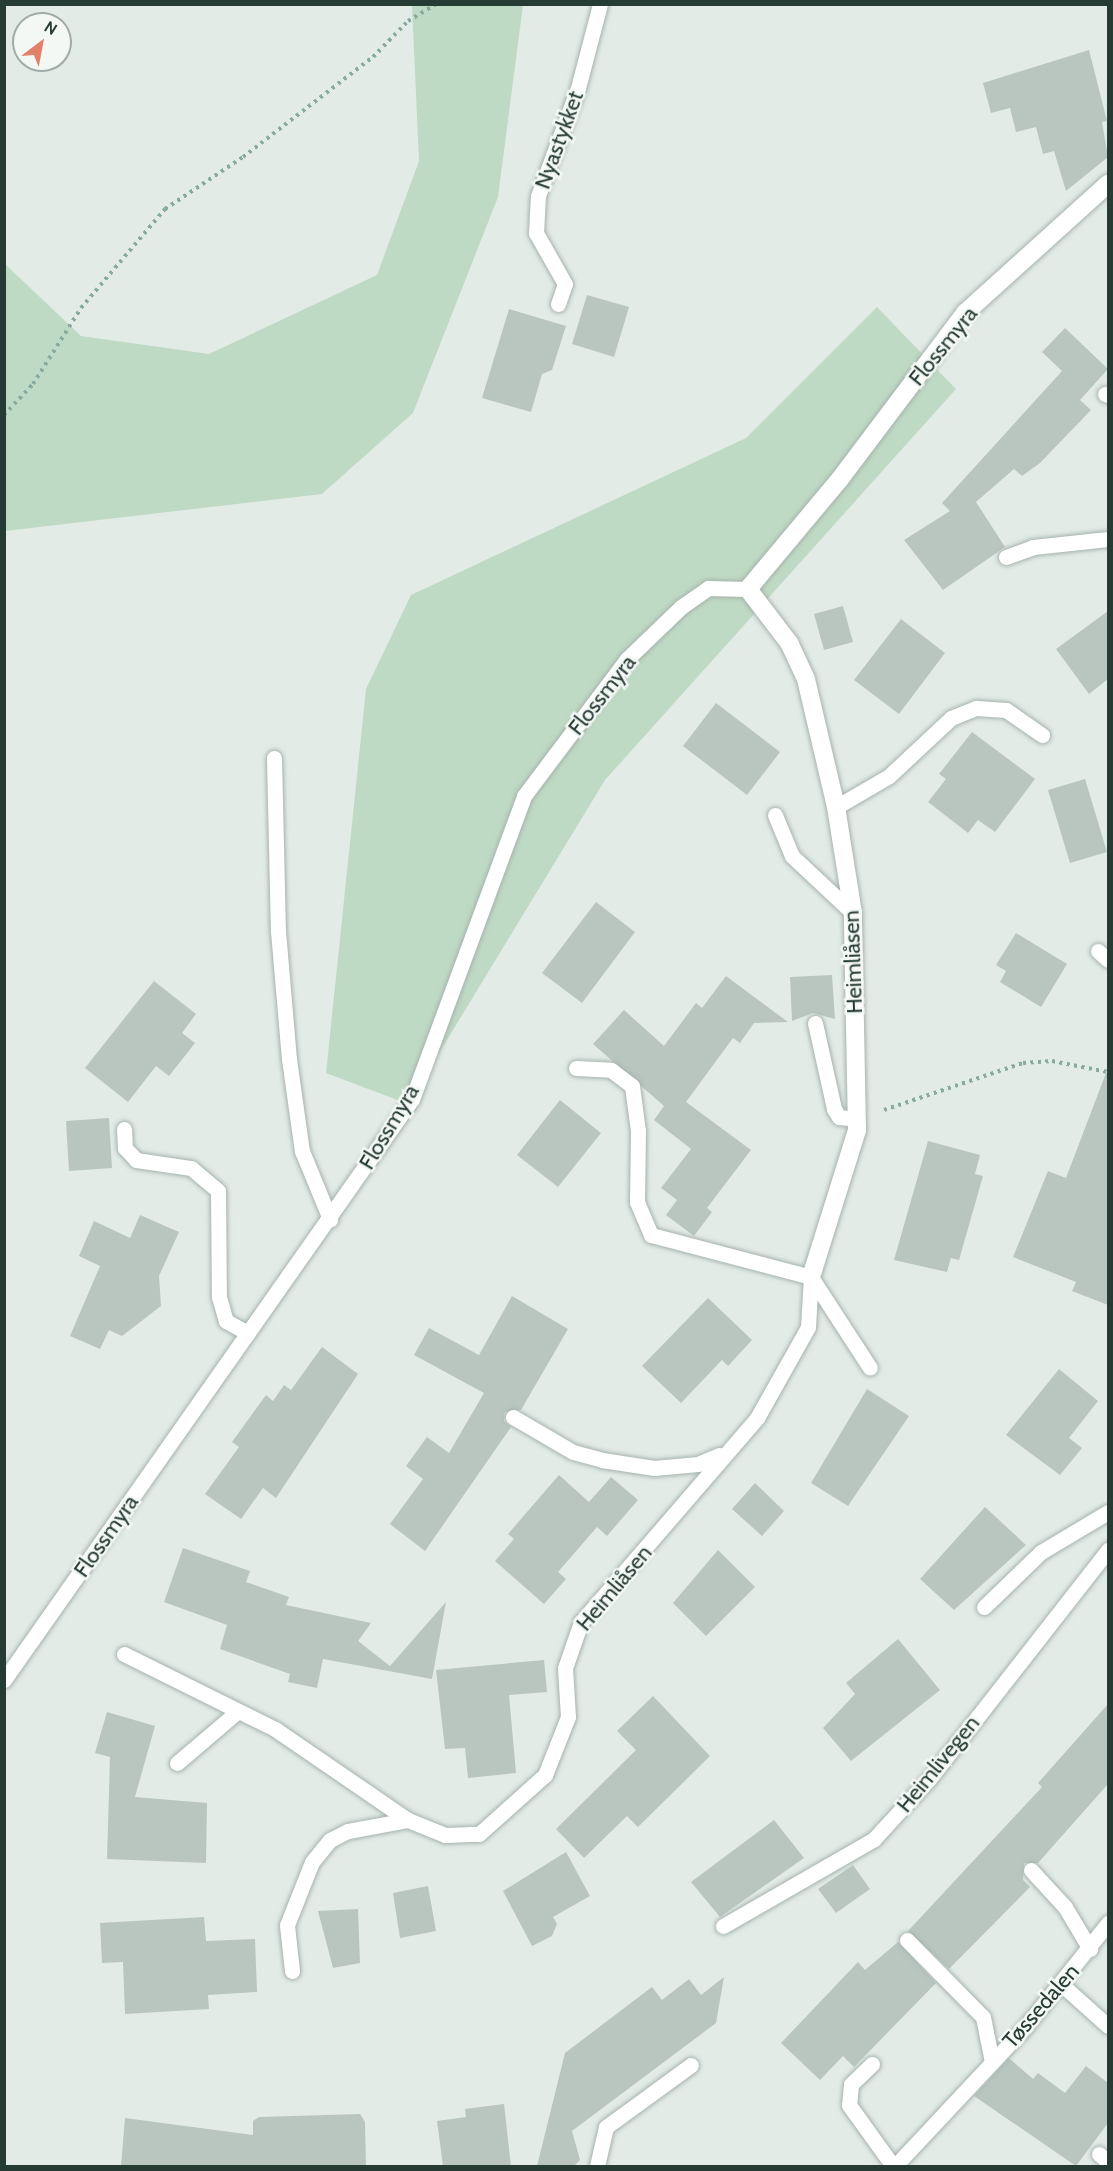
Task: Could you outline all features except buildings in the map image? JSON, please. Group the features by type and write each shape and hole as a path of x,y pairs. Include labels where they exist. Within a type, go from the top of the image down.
{"street":[{"name":"Flossmyra","path":"748,589 840,479 965,313 1108,184"},
{"name":"Heimliåsen","path":"748,589 790,644 806,679 836,807 853,913 857,1119 853,1152 812,1277"}],"lane":[{"name":"Nyastykket","path":"558,304 565,284 536,232 538,196 578,88 600,4"},
{"path":"1006,557 1033,547 1108,539"},
{"name":"Flossmyra","path":"4,1680 330,1219 412,1099 524,796 627,659 681,607 708,588 748,589"},
{"path":"836,807 889,776 951,718 976,708 1006,710 1042,735"},
{"path":"274,758 278,931 289,1059 302,1151 330,1219"},
{"path":"775,815 792,855 853,913"},
{"name":"Heimliåsen","path":"815,1023 834,1108 839,1117 857,1119"},
{"path":"576,1068 610,1070 632,1086 637,1202 651,1235 812,1277 870,1368"},
{"path":"124,1129 125,1148 136,1160 190,1168 218,1191 219,1297 226,1321 248,1333"},
{"name":"Heimliåsen","path":"124,1654 301,1745 408,1820 445,1835 479,1834 545,1775 568,1717 565,1668 581,1622 726,1451 757,1418 808,1327 812,1277"},
{"name":"Heimliåsen","path":"513,1417 573,1452 602,1460 654,1468 698,1464 726,1451"},
{"path":"984,1607 1041,1552 1108,1512"},
{"name":"Heimlivegen","path":"723,1926 874,1839 929,1779 1108,1550"},
{"path":"177,1763 238,1711"},
{"path":"292,1971 287,1925 312,1863 330,1840 348,1831 408,1820"},
{"name":"Tøssedalen","path":"1031,1870 1065,1907 1090,1949"},
{"name":"Tøssedalen","path":"872,2064 851,2084 849,2105 894,2166 992,2062 1061,1984 1108,1923"},
{"name":"Tøssedalen","path":"907,1940 983,2017 992,2062"},
{"path":"1061,1984 1102,2022 1108,2009"},
{"path":"597,2166 606,2127 691,2066"}],"path":[{"path":"4,414 33,384 81,308 165,209 243,157 436,4"},
{"path":"857,1119 1023,1064 1052,1061 1108,1072"}],"green space":[{"path":"412,5 523,5 498,197 413,413 322,494 5,531 5,264 81,336 209,354 377,275 419,161"},
{"path":"877,307 956,389 605,780 408,1104 326,1073 366,689 411,595 746,438"}]}
